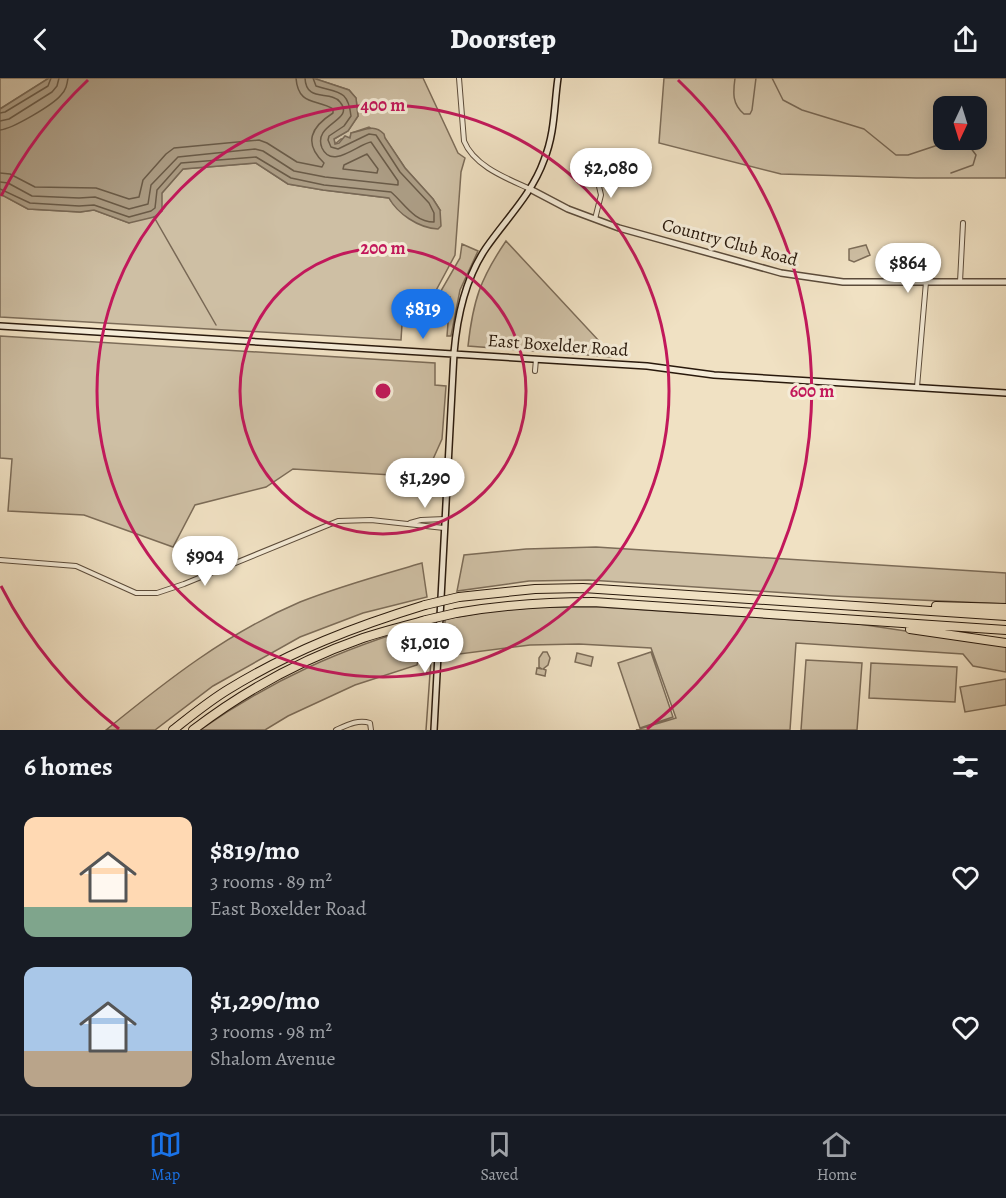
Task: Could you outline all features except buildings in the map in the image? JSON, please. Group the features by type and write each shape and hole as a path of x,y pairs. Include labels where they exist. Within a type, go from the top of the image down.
{"highway":[{"path":"173,730 228,689 291,654 360,625 459,597 534,589 583,588 1006,616"},
{"path":"193,730 261,685 322,654 364,637 426,620 491,607 540,602 592,602 1006,630"},
{"path":"797,602 1006,608"},
{"path":"837,620 1006,643"}],"main road":[{"path":"434,730 454,353 461,306 474,269 485,250 530,189 545,159 550,140 558,78"},
{"name":"Country Club Road","path":"530,189 595,219 781,273 843,282 1006,282"},
{"name":"East Boxelder Road","path":"0,326 454,353 647,366 720,375 1006,393"}],"street":[{"name":"Country Club Road","path":"459,78 464,141 472,156 530,189"},
{"path":"595,219 601,195 597,178"},
{"path":"960,282 963,223"},
{"path":"917,387 926,282"},
{"path":"536,359 536,371"},
{"path":"410,523 445,519"},
{"path":"0,560 76,566 136,593 157,593 338,521 410,523 444,528"},
{"path":"336,730 357,721 370,723 371,730"}],"shaded area":[{"path":"0,78 49,78 0,109"},
{"path":"313,78 423,78 458,153 465,158 461,172 455,255 433,296 404,294 401,340 0,317 0,194 28,209 80,212 94,210 129,223 162,193 183,169 256,163 288,184 389,198 391,201 440,210 405,168 385,138 369,127 351,133 350,138 341,139 335,144 334,139 348,131 358,116 356,98 349,90"},
{"path":"664,78 1006,78 1006,178 781,174 659,143"},
{"path":"506,241 614,357 468,346 472,316 479,291"},
{"path":"462,244 478,251 460,290 451,336 447,336 450,297 438,296 460,258"},
{"path":"866,245 870,255 854,262 849,260 849,249"},
{"path":"0,336 435,363 435,385 446,386 442,439 425,477 293,469 266,487 195,505 173,547 84,515 8,511 12,459 0,458"},
{"path":"596,547 1006,573 1006,604 833,596 589,580 529,581 457,591 464,555 526,549"},
{"path":"422,563 427,597 363,613 300,637 213,686 155,730 106,730 198,659 273,614 330,591"},
{"path":"541,607 599,607 859,624 1006,646 1006,672 973,666 963,654 796,643 790,730 636,730 676,718 651,648 579,644 530,645 444,656 445,619 492,611"},
{"path":"426,624 417,665 355,685 288,716 265,730 200,730 254,695 308,667 365,644"},
{"path":"543,652 547,652 550,658 548,665 543,669 546,670 545,676 536,674 537,668 542,669 539,667 539,658"},
{"path":"651,652 673,717 640,728 618,663"},
{"path":"577,653 593,657 591,666 575,662"},
{"path":"806,660 862,663 857,730 801,730"},
{"path":"871,663 957,667 955,702 869,698"},
{"path":"1006,679 1006,705 965,712 960,687"}],"water":[{"path":"49,78 313,78 349,90 356,98 358,116 348,131 334,139 335,144 345,136 350,138 351,133 372,128 384,134 405,168 440,210 441,226 438,229 416,223 403,214 389,198 288,184 256,163 183,169 162,193 162,211 154,217 129,223 94,210 80,212 28,209 0,194 0,109"}],"waterway":[{"path":"735,78 734,98 744,114 750,114 752,110 756,78"},
{"path":"772,78 783,100 802,110 864,129 896,155 908,155 944,143 967,143 976,155 973,165 951,173"},
{"path":"154,217 216,325"},
{"path":"426,730 432,645"}]}
